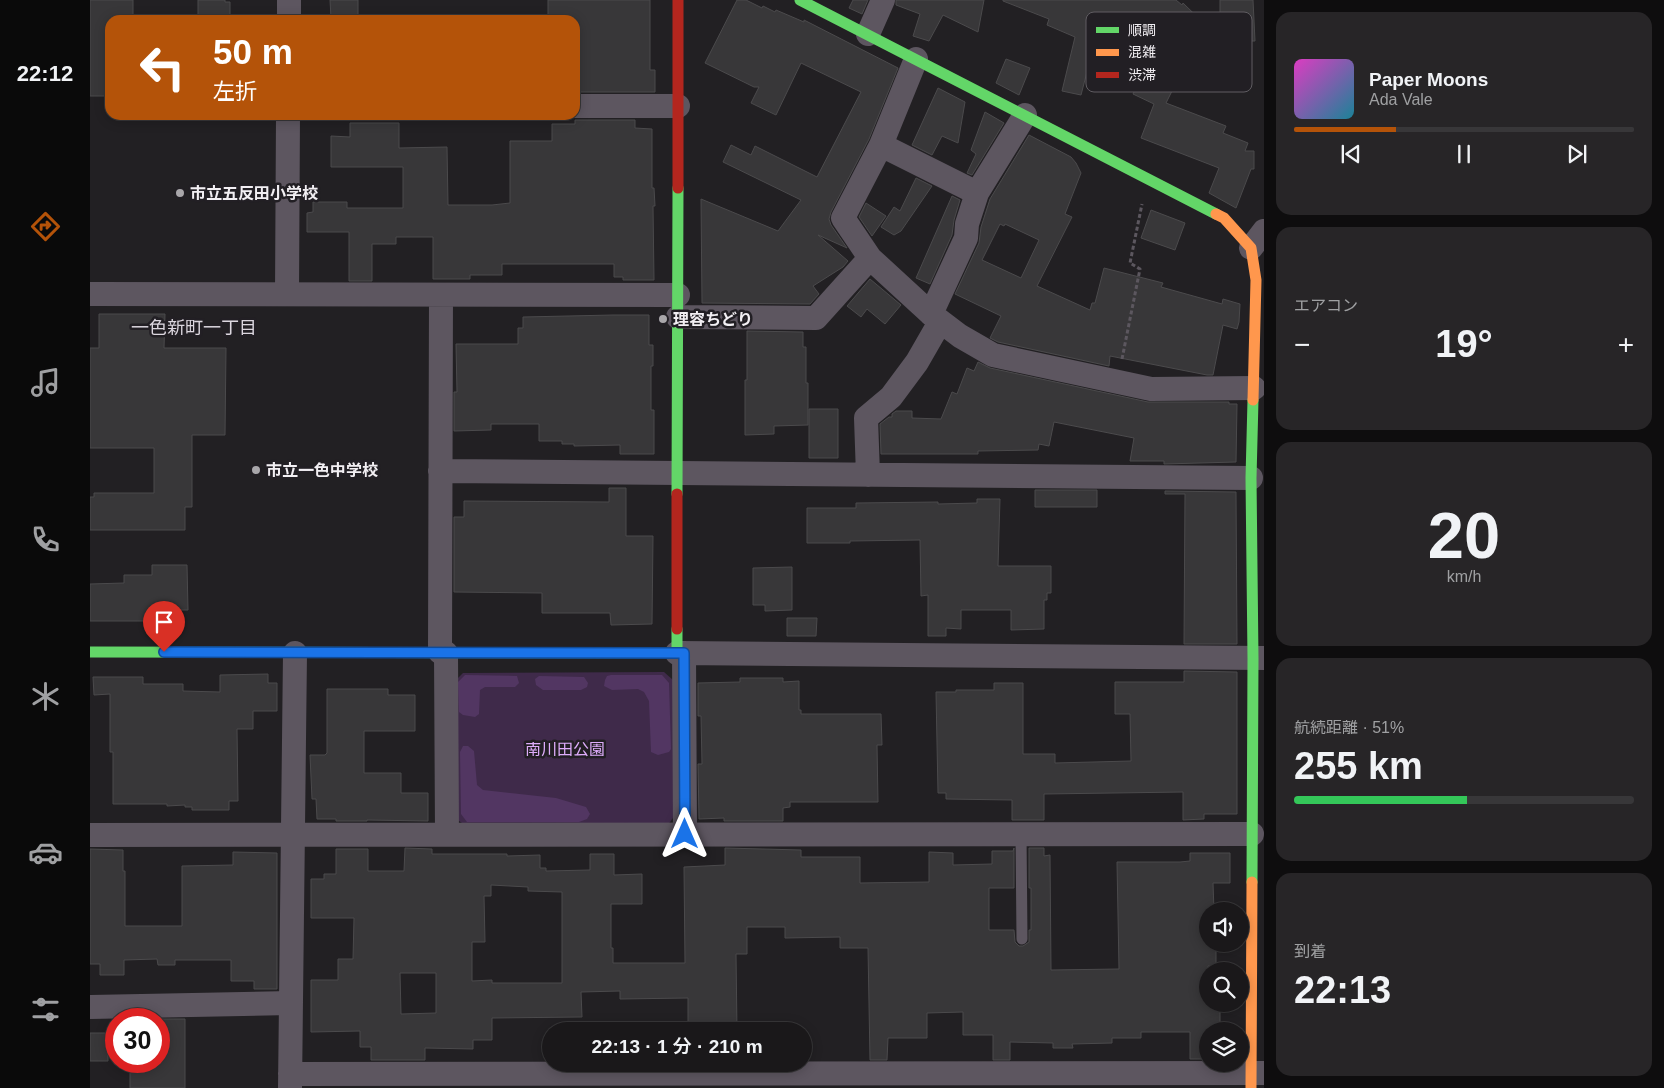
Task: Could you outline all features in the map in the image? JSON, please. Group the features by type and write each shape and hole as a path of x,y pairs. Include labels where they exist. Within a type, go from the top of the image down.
{"street":[{"path":"289,0 289,15"},
{"path":"678,0 678,473 685,834"},
{"path":"294,653 290,1081 1146,1081 1256,1078 1252,834 1258,658 1251,478 1260,282 1258,239 1224,218 800,0"},
{"path":"868,34 883,0"},
{"path":"916,59 881,145 843,218 870,258 936,318 960,336 993,355 1151,389 1254,388"},
{"path":"580,106 678,106"},
{"path":"868,475 866,418 892,397 917,362 936,318 966,238 967,224 977,192 1025,115"},
{"path":"287,294 288,120"},
{"path":"881,145 977,192"},
{"path":"90,294 441,296 678,306 816,318 870,258"},
{"path":"441,296 440,471 447,834"},
{"path":"440,471 1251,478"},
{"path":"90,652 681,653 1258,658"},
{"path":"90,835 1252,834"},
{"path":"90,1007 291,1003"}],"lane":[{"path":"1021,834 1022,939"}],"path":[{"path":"1118,382 1140,269 1130,263 1147,178"}],"green space":[{"name":"南川田公園","path":"664,672 673,680 675,815 668,825 465,825 456,819 455,681 463,673"}],"shaded area":[{"path":"465,675 517,676 519,683 515,687 485,687 480,690 479,714 475,717 463,715 459,712 458,682"},
{"path":"662,675 669,683 671,749 669,752 658,755 651,752 649,701 644,692 638,689 612,690 604,686 607,676"},
{"path":"539,676 584,677 588,683 587,687 581,690 543,690 536,685 535,679"},
{"path":"463,746 468,746 474,751 477,785 483,790 556,798 586,807 590,814 587,819 579,822 467,822 461,814 460,752"}],"building":[{"path":"90,0 133,0 133,15 105,15 105,96 90,96"},
{"path":"198,0 225,0 225,2 230,2 230,15 198,15"},
{"path":"330,0 358,0 358,15 331,15"},
{"path":"548,0 650,0 650,70 655,70 655,92 580,92 580,15 548,15"},
{"path":"737,0 746,0 762,8 763,6 804,22 804,20 898,68 869,139 829,219 847,248 818,235 848,261 843,267 813,286 819,294 810,304 702,303 701,199 778,231 801,200 723,162 731,145 751,155 755,146 817,177 861,92 801,63 776,115 751,103 759,87 754,87 705,63"},
{"path":"853,0 868,0 862,14 849,8"},
{"path":"896,0 984,0 978,32 943,15 929,41 913,36 920,14 896,5"},
{"path":"1176,0 1182,5 1183,3 1192,12 1086,12 1086,76 1081,95 1062,91 1075,37 1047,25 1049,19 1003,1"},
{"path":"1220,0 1253,0 1255,41 1252,41 1252,12 1220,12"},
{"path":"1006,59 1030,68 1019,95 996,83"},
{"path":"938,88 965,102 958,143 942,136 932,155 912,145"},
{"path":"1134,92 1172,92 1166,103 1226,126 1223,133 1248,143 1245,151 1254,151 1254,169 1251,169 1236,208 1209,193 1219,168 1141,138 1154,104 1133,94"},
{"path":"985,112 1004,123 972,175 967,173 976,154 971,150"},
{"path":"575,120 635,120 635,128 652,129 652,188 654,188 655,206 653,206 654,280 623,280 623,277 614,277 614,264 502,264 502,275 470,275 470,279 433,279 433,237 396,237 396,244 372,244 372,281 349,281 349,232 307,232 307,213 313,212 313,202 347,202 347,208 403,208 403,167 331,167 331,136 350,137 350,123 399,123 399,148 447,147 448,205 492,205 510,203 510,141 552,141 552,124 575,124"},
{"path":"1029,135 1071,157 1081,173 1065,214 1072,217 1037,286 1090,310 1092,303 1095,303 1104,268 1163,283 1161,287 1222,304 1223,299 1240,304 1237,329 1223,325 1213,375 1110,356 1109,366 998,342 990,338 1001,316 955,294 979,243 981,227 990,199","holes":["1000,224 1004,226 1005,224 1039,240 1021,278 982,260"]},
{"path":"916,178 932,186 901,231 894,235 881,227 894,207 900,211"},
{"path":"952,196 960,200 952,235 930,284 916,278"},
{"path":"866,203 886,216 872,236 859,217"},
{"path":"1151,210 1185,223 1175,250 1141,238"},
{"path":"870,279 901,305 885,324 867,309 861,317 847,306"},
{"path":"99,314 165,314 164,348 226,348 225,435 192,435 192,507 185,507 185,530 90,530 90,497 94,497 94,493 154,493 154,448 90,448 90,348 99,348"},
{"path":"649,315 649,345 653,345 651,410 654,410 654,454 620,454 620,445 574,446 574,444 562,444 562,441 539,441 539,424 491,424 491,430 454,431 454,392 457,392 456,344 518,344 518,328 523,328 523,317"},
{"path":"747,331 803,332 803,347 806,347 806,383 808,383 808,425 774,426 774,434 745,435"},
{"path":"978,362 990,368 1148,402 1229,402 1229,404 1237,404 1236,462 1164,464 1164,461 1130,461 1134,438 1054,422 1049,446 1039,444 1038,450 978,451 978,454 881,454 880,424 889,417 892,417 892,414 896,411 912,411 912,418 941,419 952,392 957,394 967,368 974,371"},
{"path":"809,409 838,409 838,458 809,458"},
{"path":"609,488 626,488 626,536 653,536 652,624 611,625 610,613 542,613 542,593 454,592 454,517 464,517 464,501 609,502"},
{"path":"1035,490 1097,490 1097,507 1035,507"},
{"path":"1165,491 1236,492 1237,644 1184,644 1185,494 1165,494"},
{"path":"977,499 1000,499 998,566 1051,566 1051,593 1047,593 1047,600 1044,600 1044,629 1011,630 1011,610 961,610 961,629 946,628 946,636 928,636 928,595 921,596 920,540 807,543 807,508 856,508 856,503 977,503"},
{"path":"152,565 187,565 188,610 156,610 156,621 90,621 90,584 124,583 124,575 152,575"},
{"path":"792,567 792,610 765,611 765,605 753,605 753,568"},
{"path":"787,618 817,618 816,636 787,636"},
{"path":"1184,671 1237,672 1237,814 1204,814 1204,819 1183,820 1183,792 1044,794 1044,820 1012,820 1012,800 946,799 946,793 938,793 936,692 994,690 994,683 1023,683 1023,754 1055,754 1055,763 1131,761 1130,714 1115,714 1115,682 1184,682"},
{"path":"268,674 268,683 277,683 277,711 253,711 253,729 237,729 238,801 229,801 229,810 192,810 192,807 185,807 185,805 167,806 167,804 113,804 113,752 110,752 110,694 94,695 93,677 143,677 143,684 183,684 183,691 220,692 220,675"},
{"path":"740,678 783,678 783,682 799,681 799,710 801,710 801,714 881,714 882,745 877,745 878,802 790,802 790,807 783,808 783,821 724,821 724,818 699,819 698,764 702,764 701,716 698,716 698,683 740,682"},
{"path":"327,689 388,689 388,695 415,695 415,731 364,731 364,773 401,773 401,793 428,793 428,821 336,821 336,819 317,819 316,799 312,799 310,755 325,755 327,753"},
{"path":"405,848 432,849 432,854 540,855 540,868 546,868 546,871 590,870 590,854 614,854 614,875 642,874 642,904 611,904 613,963 685,963 684,867 725,865 725,848 801,850 801,857 860,857 860,883 929,882 929,852 953,853 953,865 992,864 992,851 1013,851 1014,848 1014,888 989,888 989,930 1014,930 1015,942 1019,946 1023,946 1029,942 1029,930 1031,930 1029,848 1044,848 1044,856 1050,855 1051,970 1119,969 1117,862 1180,862 1190,861 1190,853 1230,853 1230,883 1213,883 1214,902 1199,902 1199,952 1216,952 1216,962 1199,962 1199,1012 1220,1012 1220,1022 1199,1022 1199,1059 1190,1059 1190,1032 1141,1032 1141,1038 1112,1038 1112,1043 1072,1044 1073,1048 1053,1048 1053,1043 1010,1042 1010,1060 993,1060 993,1035 963,1035 963,1012 927,1013 927,1038 888,1038 887,1060 870,1060 868,948 840,948 840,937 785,938 785,927 747,927 747,954 736,954 737,1022 688,1022 688,998 620,999 620,991 581,992 582,1017 492,1018 492,1040 473,1040 473,1049 425,1048 425,1060 371,1060 371,1047 360,1047 360,1031 311,1032 311,980 338,980 338,959 353,959 354,918 311,918 311,879 324,879 324,874 336,874 336,849 368,849 368,871 404,871","holes":["491,885 528,887 528,891 562,892 562,983 492,983 492,980 472,981 472,942 485,942 484,896 491,896","400,973 436,973 436,1013 401,1014"]},
{"path":"90,849 123,850 125,926 182,926 182,866 233,865 233,852 277,853 277,989 254,989 254,981 231,981 231,960 175,960 175,965 158,965 157,959 124,960 124,975 100,975 100,964 90,964"},
{"path":"170,1019 185,1019 185,1088 130,1088 130,1073 170,1073"},
{"path":"90,1033 105,1033 105,1061 90,1061"}],"traffic: fast":[{"path":"800,0 1216,214"},
{"path":"677,494 678,188"},
{"path":"1252,882 1253,658 1251,478 1253,400"},
{"path":"90,652 677,653 677,629"}],"traffic: slow":[{"path":"1216,214 1224,218 1251,248 1256,280 1253,400"},
{"path":"1251,1088 1252,882"}],"traffic: jam":[{"path":"678,0 678,188"},
{"path":"677,494 677,629"}],"place":[{"name":"市立五反田小学校","path":"180,193"},
{"name":"理容ちどり","path":"663,319"},
{"name":"市立一色中学校","path":"256,470"}],"district":[{"name":"一色新町一丁目","path":"194,328"}],"route":[{"path":"164,652 684,653 685,834"}]}
